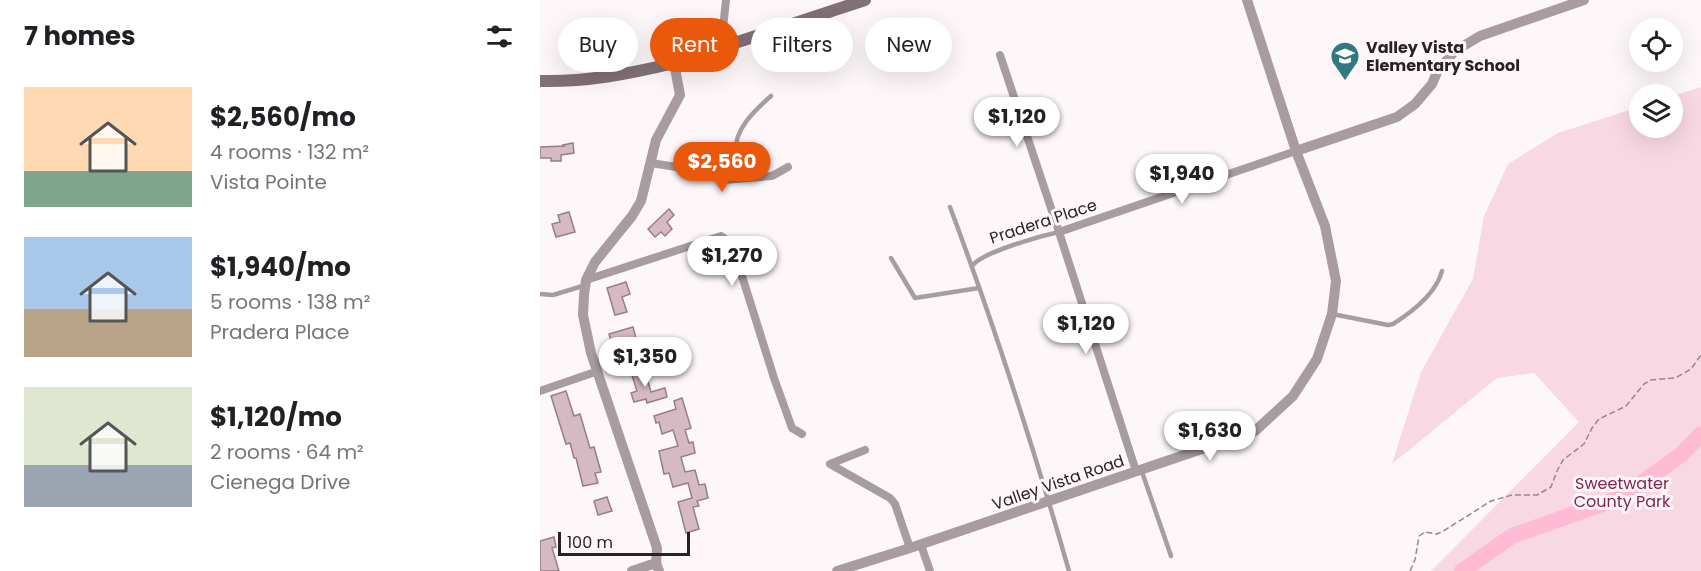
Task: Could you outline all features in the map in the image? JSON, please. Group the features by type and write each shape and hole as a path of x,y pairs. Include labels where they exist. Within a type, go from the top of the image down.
{"main road":[{"path":"739,41 865,0"},
{"path":"540,81 601,79 650,69"}],"street":[{"path":"724,18 726,0"},
{"name":"Valley Vista Road","path":"837,571 921,545 1255,431 1293,396 1317,359 1332,314 1336,281 1325,226 1296,151 1247,0"},
{"path":"1296,151 1397,117 1415,104 1432,84 1438,70 1455,51 1480,36 1581,1"},
{"path":"1000,55 1138,470"},
{"path":"632,571 658,567 657,548 591,353 583,315 586,283 595,262 632,216 641,201 656,140 680,95 676,72"},
{"name":"Pradera Place","path":"1059,232 1296,151"},
{"path":"651,163 683,168 724,180 772,176 788,167"},
{"path":"586,283 721,236 732,244 788,418 792,428 802,434"},
{"path":"540,391 598,371"},
{"path":"865,450 830,464 890,498 895,504 910,548"},
{"path":"921,545 930,571"}],"lane":[{"path":"745,179 735,155 740,132 747,119 771,96"},
{"path":"951,207 1049,501 1069,571"},
{"name":"Pradera Place","path":"972,266 977,260 990,254 1059,232"},
{"path":"891,258 915,298 979,288"},
{"path":"1332,314 1393,324 1430,294 1442,271"},
{"path":"540,294 553,295 586,283"},
{"path":"1138,470 1171,556"}],"path":[{"path":"1410,571 1415,560 1419,536 1425,532 1437,534 1491,501 1512,495 1537,495 1551,487 1563,460 1584,444 1599,419 1626,406 1644,384 1651,380 1675,378 1691,369 1701,355"}],"green space":[{"name":"Sweetwater County Park","path":"1701,87 1701,571 1431,571 1579,422 1534,373 1497,378 1392,464 1421,372 1473,279 1484,216 1508,164 1558,133 1629,110 1629,138 1683,138 1683,93"}],"building":[{"path":"573,143 574,153 561,155 561,161 540,158 540,147 564,146"},
{"path":"669,209 674,215 667,222 672,229 665,236 661,232 655,237 648,229"},
{"path":"569,212 575,232 556,237 552,224 560,222 558,215"},
{"path":"626,282 630,294 622,297 627,312 615,315 607,288"},
{"path":"633,327 638,346 624,350 626,356 616,358 609,334"},
{"path":"644,368 651,392 665,388 667,397 647,403 646,399 634,402 631,393 637,391 631,372"},
{"path":"566,391 574,416 580,414 590,448 594,447 601,472 595,473 598,483 583,486 570,443 566,444 551,396"},
{"path":"682,398 691,428 685,430 689,443 693,442 695,453 681,457 685,472 695,470 699,485 705,484 708,498 697,501 699,506 693,507 699,529 686,533 678,502 692,498 688,483 673,487 669,473 664,474 659,451 678,446 673,430 662,434 659,422 656,423 654,416 676,409 674,401"},
{"path":"607,497 612,511 598,515 594,501"},
{"path":"554,537 556,547 552,548 559,571 540,571 540,541"}],"waterway":[{"path":"1462,571 1512,536 1622,497 1682,454 1701,434"}],"place":[{"name":"Valley Vista Elementary School","path":"1345,82"}]}
